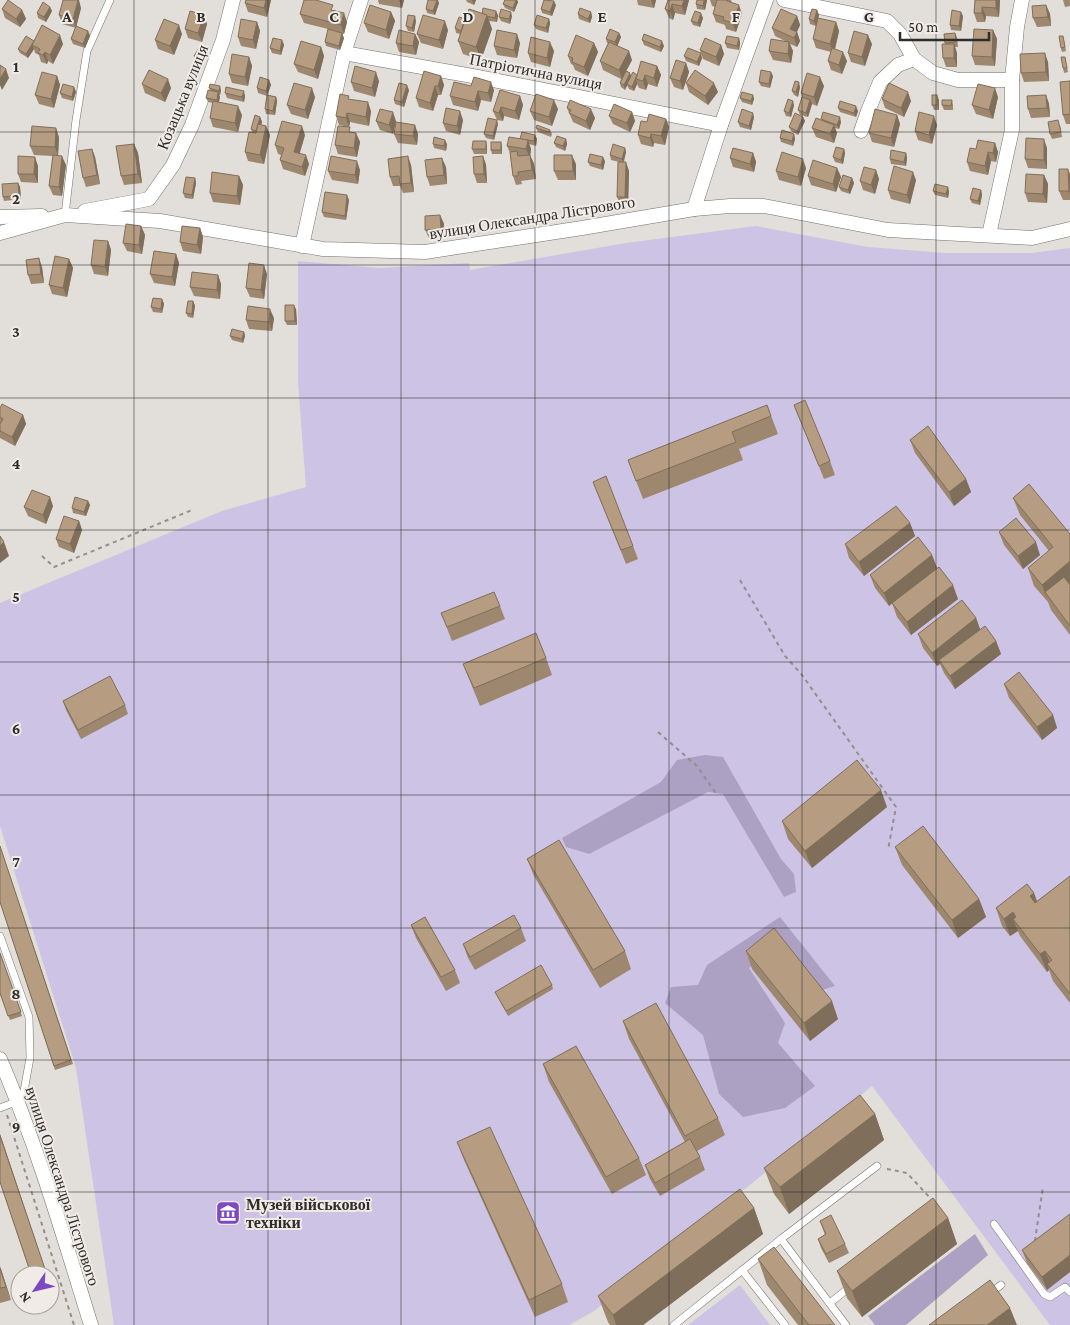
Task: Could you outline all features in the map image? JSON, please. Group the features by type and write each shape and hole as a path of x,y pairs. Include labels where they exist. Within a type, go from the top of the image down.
{"street":[{"name":"Козацька вулиця","path":"149,199 173,165 192,125 223,40 233,0"},
{"path":"302,246 344,53 361,0"},
{"path":"694,208 721,125 766,0"},
{"path":"784,0 887,21 900,34 914,59 933,73 958,80 1012,80"},
{"path":"990,235 1012,130 1012,80 1017,27 1022,0"},
{"name":"Патріотична вулиця","path":"344,53 721,125"},
{"path":"861,131 880,82 898,65 914,59"},
{"path":"0,217 65,215 149,199"},
{"path":"149,199 142,207 146,214 160,221"},
{"name":"вулиця Олександра Лістрового","path":"0,233 65,215 160,221 302,246 425,252 582,228 694,208 730,206 764,206 888,230 1032,238 1070,229"},
{"name":"вулиця Олександра Лістрового","path":"0,1059 18,1101 91,1325"}],"lane":[{"path":"65,215 76,120 87,51 110,0"},
{"path":"0,936 29,1017 30,1058 24,1091 18,1101 2,1108"},
{"path":"674,1325 781,1238 877,1166"},
{"path":"994,1224 1044,1294 1050,1297 1065,1286 1070,1292"},
{"path":"781,1238 846,1325"},
{"path":"742,1270 785,1325"},
{"path":"830,1303 860,1279"},
{"path":"986,1296 1001,1285"}],"path":[{"path":"42,556 54,567 192,510"},
{"path":"740,580 785,656 802,675 896,807 888,850"},
{"path":"658,732 697,766 717,795"},
{"path":"2,1108 74,1325"},
{"path":"877,1166 907,1173 932,1200"},
{"path":"1042,1235 1035,1240 1043,1187"}],"shaded area":[{"path":"756,226 868,247 945,253 1032,253 1070,248 1070,1325 1050,1325 872,1086 594,1311 569,1325 114,1325 76,1068 0,826 0,603 222,511 306,487 298,383 298,261 379,268 469,263 470,270 626,243"},
{"path":"705,755 723,757 781,859 794,874 796,892 784,897 723,794 708,792 589,854 566,847 562,838 661,782 677,760"},
{"path":"780,917 835,986 822,990 778,941 749,968 785,1023 778,1043 815,1086 785,1108 743,1117 719,1094 703,1035 665,1003 671,987 698,985 707,965"},
{"path":"975,1234 988,1255 906,1325 875,1325 868,1316"},
{"path":"740,1285 770,1325 688,1325"}],"building":[{"path":"8,0 22,10 16,19 2,9"},
{"path":"63,0 78,0 73,19 59,15"},
{"path":"246,0 266,0 264,8 245,3"},
{"path":"304,0 316,0 333,5 331,10 344,13 341,25 300,14"},
{"path":"428,0 437,0 433,11 426,9"},
{"path":"505,0 516,0 513,8 503,4"},
{"path":"544,0 554,1 550,12 541,9"},
{"path":"668,0 684,0 682,6 672,4 670,11 665,9"},
{"path":"697,0 704,0 703,6 696,4"},
{"path":"717,0 727,0 739,5 733,23 723,20 724,17 713,14"},
{"path":"975,0 996,0 996,8 982,7 982,13 974,13"},
{"path":"43,2 50,7 44,17 37,13"},
{"path":"370,5 391,12 386,30 364,23"},
{"path":"1046,5 1048,17 1033,18 1032,6"},
{"path":"483,8 496,11 495,18 482,14"},
{"path":"580,8 591,12 588,19 578,14"},
{"path":"469,9 487,15 476,47 458,41"},
{"path":"501,9 511,12 509,19 499,17"},
{"path":"781,9 797,16 790,29 797,32 794,38 772,28"},
{"path":"812,9 817,10 814,21 809,19"},
{"path":"952,10 961,12 959,26 950,25"},
{"path":"190,11 204,15 198,33 185,29"},
{"path":"695,11 701,13 698,23 691,21"},
{"path":"408,15 415,16 412,28 406,26"},
{"path":"423,15 445,21 439,40 417,34"},
{"path":"537,15 549,19 546,28 534,25"},
{"path":"459,17 465,19 461,31 455,28"},
{"path":"818,18 836,22 830,44 813,39"},
{"path":"164,19 179,25 170,46 155,40"},
{"path":"241,19 257,22 253,40 238,37"},
{"path":"42,25 60,35 50,55 45,52 43,55 38,53 40,49 32,45"},
{"path":"76,26 88,31 83,44 71,39"},
{"path":"328,29 342,33 339,46 325,42"},
{"path":"610,29 619,33 615,42 606,39"},
{"path":"974,29 993,30 992,57 972,56"},
{"path":"399,30 415,34 413,46 396,43"},
{"path":"497,30 517,34 514,50 494,46"},
{"path":"854,31 868,35 862,57 848,53"},
{"path":"955,33 956,42 945,43 944,34"},
{"path":"644,34 662,41 660,47 642,40"},
{"path":"576,35 594,43 584,67 572,62 573,58 568,56"},
{"path":"26,36 34,41 26,54 18,49"},
{"path":"727,36 739,38 737,46 725,43"},
{"path":"1059,36 1063,36 1065,47 1061,48"},
{"path":"531,37 550,42 547,58 528,53"},
{"path":"273,38 282,40 280,51 270,48"},
{"path":"705,38 721,45 716,57 700,50"},
{"path":"771,39 789,42 788,54 769,51"},
{"path":"301,41 321,47 314,70 294,64"},
{"path":"609,42 629,51 619,70 600,61"},
{"path":"942,44 954,44 954,58 943,58"},
{"path":"199,48 205,52 201,60 194,56"},
{"path":"688,48 701,53 697,62 684,56"},
{"path":"832,48 843,52 839,65 828,61"},
{"path":"1045,53 1046,72 1021,73 1020,54"},
{"path":"232,54 249,57 245,77 229,74"},
{"path":"1061,57 1065,57 1067,68 1063,68"},
{"path":"676,60 686,63 680,81 670,78"},
{"path":"641,61 657,66 654,78 645,75 643,81 636,79"},
{"path":"0,65 6,69 0,79"},
{"path":"355,66 376,72 372,88 351,82"},
{"path":"149,70 168,79 161,93 142,84"},
{"path":"695,70 714,83 705,96 686,83"},
{"path":"761,70 771,72 769,84 759,82"},
{"path":"424,71 441,76 438,86 435,86 430,103 416,98"},
{"path":"626,71 630,73 624,85 620,83"},
{"path":"42,72 57,76 51,99 35,95"},
{"path":"633,72 637,75 632,87 627,84"},
{"path":"807,73 820,77 814,97 801,93"},
{"path":"260,77 269,80 266,91 257,88"},
{"path":"474,77 491,82 488,93 478,91 475,102 450,96 454,82 471,86"},
{"path":"795,81 799,82 796,92 792,91"},
{"path":"1070,81 1070,114 1063,115 1060,82"},
{"path":"294,83 312,88 305,110 287,105"},
{"path":"399,83 407,85 402,102 394,100"},
{"path":"889,83 908,92 901,108 882,99"},
{"path":"63,84 74,87 72,97 60,93"},
{"path":"210,84 220,86 219,91 209,88"},
{"path":"978,84 995,88 989,110 972,105"},
{"path":"226,87 244,91 242,97 225,93"},
{"path":"208,90 218,92 217,100 206,98"},
{"path":"500,90 520,96 515,111 501,107 499,113 493,111"},
{"path":"742,92 753,95 751,101 740,98"},
{"path":"340,94 349,96 348,99 368,102 366,117 347,113 346,118 336,116"},
{"path":"536,94 554,100 549,117 530,111"},
{"path":"267,95 276,97 273,111 265,109"},
{"path":"932,95 937,95 937,105 932,105"},
{"path":"1046,95 1047,108 1028,109 1027,96"},
{"path":"802,97 810,100 806,113 798,110"},
{"path":"788,99 793,101 789,113 784,111"},
{"path":"570,100 591,109 586,121 569,113 571,110 567,108"},
{"path":"942,100 952,100 951,106 942,105"},
{"path":"213,101 238,106 235,123 210,118"},
{"path":"840,101 856,106 854,113 838,108"},
{"path":"614,104 632,112 627,123 609,116"},
{"path":"446,108 460,111 457,126 443,123"},
{"path":"380,109 393,112 389,125 376,121"},
{"path":"742,109 753,113 749,126 738,122"},
{"path":"875,109 897,115 891,138 869,133"},
{"path":"823,112 840,117 837,125 821,119"},
{"path":"919,112 934,116 929,135 915,131"},
{"path":"795,113 803,117 797,131 789,127"},
{"path":"649,114 666,119 661,136 651,134 650,138 638,135 641,121 647,122"},
{"path":"255,115 260,117 256,131 251,129"},
{"path":"488,118 497,120 493,136 484,134"},
{"path":"816,118 834,125 830,134 812,128"},
{"path":"1058,120 1061,132 1050,134 1048,122"},
{"path":"282,121 302,126 294,152 306,155 302,167 280,160 284,148 275,145"},
{"path":"396,122 415,125 413,136 394,134"},
{"path":"258,124 266,126 260,155 245,152 249,132 256,133"},
{"path":"537,125 550,130 549,132 536,128"},
{"path":"32,126 56,128 55,147 30,146"},
{"path":"338,126 350,127 349,132 356,133 354,148 335,145"},
{"path":"782,130 794,134 792,141 780,138"},
{"path":"522,132 535,135 534,141 520,139"},
{"path":"557,136 566,139 563,146 554,143"},
{"path":"434,137 445,140 444,146 433,144"},
{"path":"509,137 528,140 526,149 507,146"},
{"path":"1026,138 1044,139 1044,160 1025,159"},
{"path":"978,140 995,143 993,153 988,152 985,166 967,162 970,148 976,149"},
{"path":"473,141 486,141 486,149 472,149"},
{"path":"491,142 501,142 501,150 491,150"},
{"path":"134,144 138,174 121,176 116,146"},
{"path":"613,144 625,148 622,159 610,155"},
{"path":"836,147 844,149 841,160 833,157"},
{"path":"733,148 753,153 750,164 730,158"},
{"path":"92,149 97,175 83,178 78,151"},
{"path":"891,150 906,153 904,162 890,159"},
{"path":"517,151 518,156 530,155 532,170 518,172 518,176 513,176 510,152"},
{"path":"782,152 803,159 798,177 776,171"},
{"path":"590,154 603,157 601,165 588,162"},
{"path":"53,155 62,156 59,187 49,186"},
{"path":"554,155 572,155 573,171 554,171"},
{"path":"18,156 35,157 34,174 18,174"},
{"path":"331,156 357,161 355,175 328,171"},
{"path":"408,156 411,183 400,184 399,176 390,177 388,159"},
{"path":"483,156 484,174 474,174 473,157"},
{"path":"442,158 444,175 427,177 425,160"},
{"path":"813,160 837,168 833,184 808,176"},
{"path":"618,162 626,162 625,197 617,197"},
{"path":"894,166 913,172 907,195 888,190"},
{"path":"864,167 876,170 871,185 860,181"},
{"path":"1059,169 1068,169 1069,191 1059,191"},
{"path":"212,172 239,176 237,196 210,193"},
{"path":"1026,174 1044,175 1043,194 1025,193"},
{"path":"843,175 852,178 848,190 839,187"},
{"path":"186,177 195,178 192,195 183,193"},
{"path":"18,183 19,195 3,197 2,184"},
{"path":"935,184 948,187 946,194 933,191"},
{"path":"973,188 981,190 978,201 970,199"},
{"path":"325,192 347,195 345,216 322,212"},
{"path":"440,215 441,229 425,230 425,216"},
{"path":"126,224 141,226 139,245 123,243"},
{"path":"182,226 200,228 197,245 180,242"},
{"path":"94,240 108,241 105,267 91,265"},
{"path":"154,251 176,254 172,277 150,274"},
{"path":"55,256 69,259 63,288 49,285"},
{"path":"39,258 41,274 28,275 26,260"},
{"path":"249,263 264,265 261,290 246,288"},
{"path":"192,272 218,275 217,290 190,287"},
{"path":"153,298 162,299 161,309 151,307"},
{"path":"188,301 193,301 192,314 186,313"},
{"path":"285,305 294,305 295,321 285,321"},
{"path":"248,306 270,309 269,322 246,320"},
{"path":"232,329 244,332 242,339 230,336"},
{"path":"805,400 830,461 819,466 794,405"},
{"path":"2,404 23,415 12,437 0,431 0,424 3,419 0,417"},
{"path":"767,405 771,416 732,432 736,442 636,481 628,460"},
{"path":"928,426 966,479 949,492 910,440"},
{"path":"606,476 633,546 621,550 593,482"},
{"path":"1029,484 1070,534 1070,561 1042,585 1028,568 1053,547 1013,498"},
{"path":"32,490 50,497 43,515 24,507"},
{"path":"75,497 88,501 84,512 72,508"},
{"path":"896,506 910,523 859,562 845,544"},
{"path":"64,516 79,521 70,544 56,539"},
{"path":"1016,518 1036,542 1018,556 999,532"},
{"path":"0,536 4,542 0,546"},
{"path":"918,537 932,555 884,593 870,575"},
{"path":"939,567 953,585 907,622 892,603"},
{"path":"1064,577 1070,585 1070,626 1045,592"},
{"path":"494,592 500,606 447,627 441,613"},
{"path":"962,600 976,618 932,653 918,634"},
{"path":"985,626 996,641 950,676 939,660"},
{"path":"536,633 546,658 474,688 463,664"},
{"path":"1019,672 1053,715 1037,727 1004,684"},
{"path":"110,676 125,705 78,730 63,701"},
{"path":"857,760 881,790 805,851 782,821"},
{"path":"923,826 979,899 952,920 895,847"},
{"path":"559,840 625,951 593,970 527,859"},
{"path":"0,846 71,1060 54,1066 0,902"},
{"path":"1070,876 1070,994 1047,964 1052,960 1045,951 1040,954 1013,919 1016,917 1013,912 1004,919 996,908 1027,884 1034,893 1030,896 1035,903"},
{"path":"514,915 521,928 470,957 463,944"},
{"path":"425,917 455,970 441,977 411,925"},
{"path":"774,928 832,1001 804,1023 746,951"},
{"path":"0,953 21,1012 8,1016 0,993"},
{"path":"541,965 552,985 506,1011 495,992"},
{"path":"656,1003 718,1118 685,1136 623,1021"},
{"path":"576,1046 639,1158 606,1177 543,1064"},
{"path":"860,1095 875,1114 780,1187 764,1168"},
{"path":"490,1127 562,1284 529,1300 457,1142"},
{"path":"0,1136 44,1265 28,1265 0,1182"},
{"path":"690,1139 700,1157 655,1183 645,1165"},
{"path":"740,1189 754,1208 613,1315 598,1296"},
{"path":"933,1198 948,1218 852,1291 837,1271"},
{"path":"1070,1214 1070,1255 1042,1277 1022,1250"},
{"path":"831,1215 845,1244 826,1254 818,1239 826,1234 820,1221"},
{"path":"774,1247 835,1325 809,1325 758,1259"},
{"path":"0,1268 6,1287 0,1288"},
{"path":"990,1280 1010,1308 987,1325 929,1325"}],"place":[{"name":"Музей військової техніки","path":"228,1213"}]}
